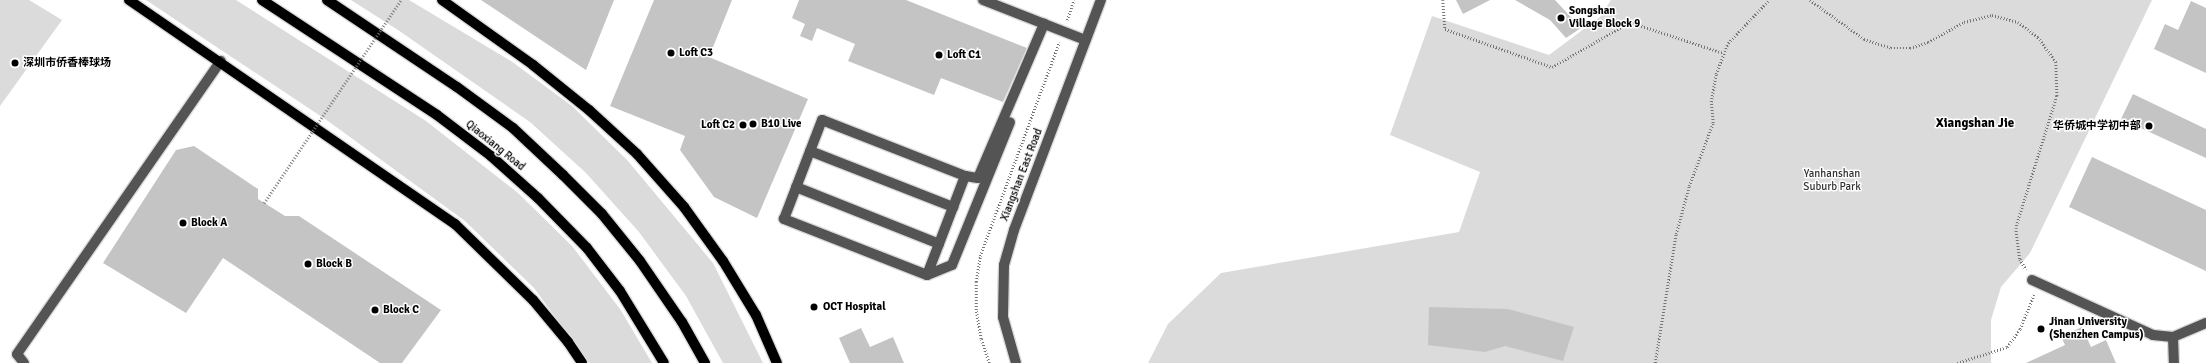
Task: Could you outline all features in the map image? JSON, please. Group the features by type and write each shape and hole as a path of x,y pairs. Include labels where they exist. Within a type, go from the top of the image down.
{"main road":[{"path":"129,0 455,224 533,300 568,342 582,363"},
{"name":"Qiaoxiang Road","path":"262,0 436,115 491,156 538,198 587,248 620,291 664,363"},
{"name":"Qiaoxiang Road","path":"327,0 457,87 513,128 563,175 602,214 640,261 682,322 705,363"},
{"path":"443,0 589,110 637,154 684,207 723,261 756,315 777,363"}],"street":[{"path":"983,0 1085,40"},
{"name":"Xiangshan East Road","path":"1016,363 1003,317 1004,265 1014,230 1101,0"},
{"path":"1047,25 952,265 927,275 784,219 822,120 965,176 978,178 1047,25"},
{"path":"24,363 17,354 221,62"},
{"path":"810,151 953,207"},
{"path":"927,275 965,176"},
{"path":"796,187 939,244"},
{"path":"2032,280 2142,332 2173,337 2206,323"},
{"path":"2173,337 2174,363"}],"path":[{"path":"264,202 401,0"},
{"path":"989,363 981,339 976,310 976,282 980,256 1074,0"},
{"path":"1443,0 1445,29 1552,67 1630,22 1722,53"},
{"path":"1655,363 1676,234 1689,186 1713,123 1711,102 1722,53 1728,43 1769,0"},
{"path":"1810,0 1864,39 1891,48 1910,48 1928,42 1964,22 1992,15 2018,22 2038,37 2056,62 2057,96 2016,228 2020,259 2032,280 2034,293 2020,329 2006,347 1957,363"}],"green space":[{"name":"深圳市侨香棒球场","path":"0,0 29,0 62,20 0,106"},
{"path":"146,0 236,0 426,121 518,193 572,246 620,309 652,363 589,363 534,288 465,221 328,121"},
{"path":"351,0 409,0 511,61 572,106 628,161 713,263 763,363 723,363 686,296 639,232 586,173 530,122 398,30"},
{"name":"Yanhanshan Suburb Park","path":"1611,0 2152,0 2030,253 2001,287 1991,320 1991,363 1148,363 1168,324 1221,273 1459,232 1480,172 1390,135 1432,16 1549,55 1600,17"}],"building":[{"path":"481,0 614,0 586,70"},
{"path":"654,0 732,0 709,57 808,99 757,218 714,197 680,150 685,136 610,106"},
{"name":"Loft C1","path":"799,0 906,0 1027,48 1003,102 941,78 934,95 848,61 855,44 817,28 812,41 800,36 805,24 792,18"},
{"path":"1456,0 1490,0 1463,14"},
{"name":"Songshan Village Block 9","path":"1515,0 1555,0 1581,28 1566,38 1550,20"},
{"path":"2191,1 2206,8 2206,73 2154,49 2165,24 2178,30"},
{"path":"2133,94 2206,129 2206,158 2121,119"},
{"path":"194,146 258,189 258,199 285,216 299,216 441,310 402,363 380,363 223,258 186,313 103,263 176,150"},
{"path":"2092,157 2206,210 2206,271 2069,207"},
{"path":"1429,307 1508,309 1574,327 1563,361 1505,346 1485,352 1428,345"},
{"path":"2082,327 2091,347 2106,340 2116,363 2026,363 2065,345 2059,332 2073,331"},
{"path":"861,328 870,347 893,337 904,363 850,363 839,338"}],"place":[{"name":"Songshan Village Block 9","path":"1561,18"},
{"name":"Loft C3","path":"671,53"},
{"name":"Loft C1","path":"939,55"},
{"name":"深圳市侨香棒球场","path":"15,63"},
{"name":"B10 Live","path":"753,124"},
{"name":"Loft C2","path":"743,125"},
{"name":"华侨城中学初中部","path":"2149,126"},
{"name":"Block A","path":"183,223"},
{"name":"Block B","path":"308,264"},
{"name":"OCT Hospital","path":"814,307"},
{"name":"Block C","path":"375,310"},
{"name":"Jinan University (Shenzhen Campus)","path":"2041,329"}],"district":[{"name":"Xiangshan Jie","path":"1975,123"}]}
